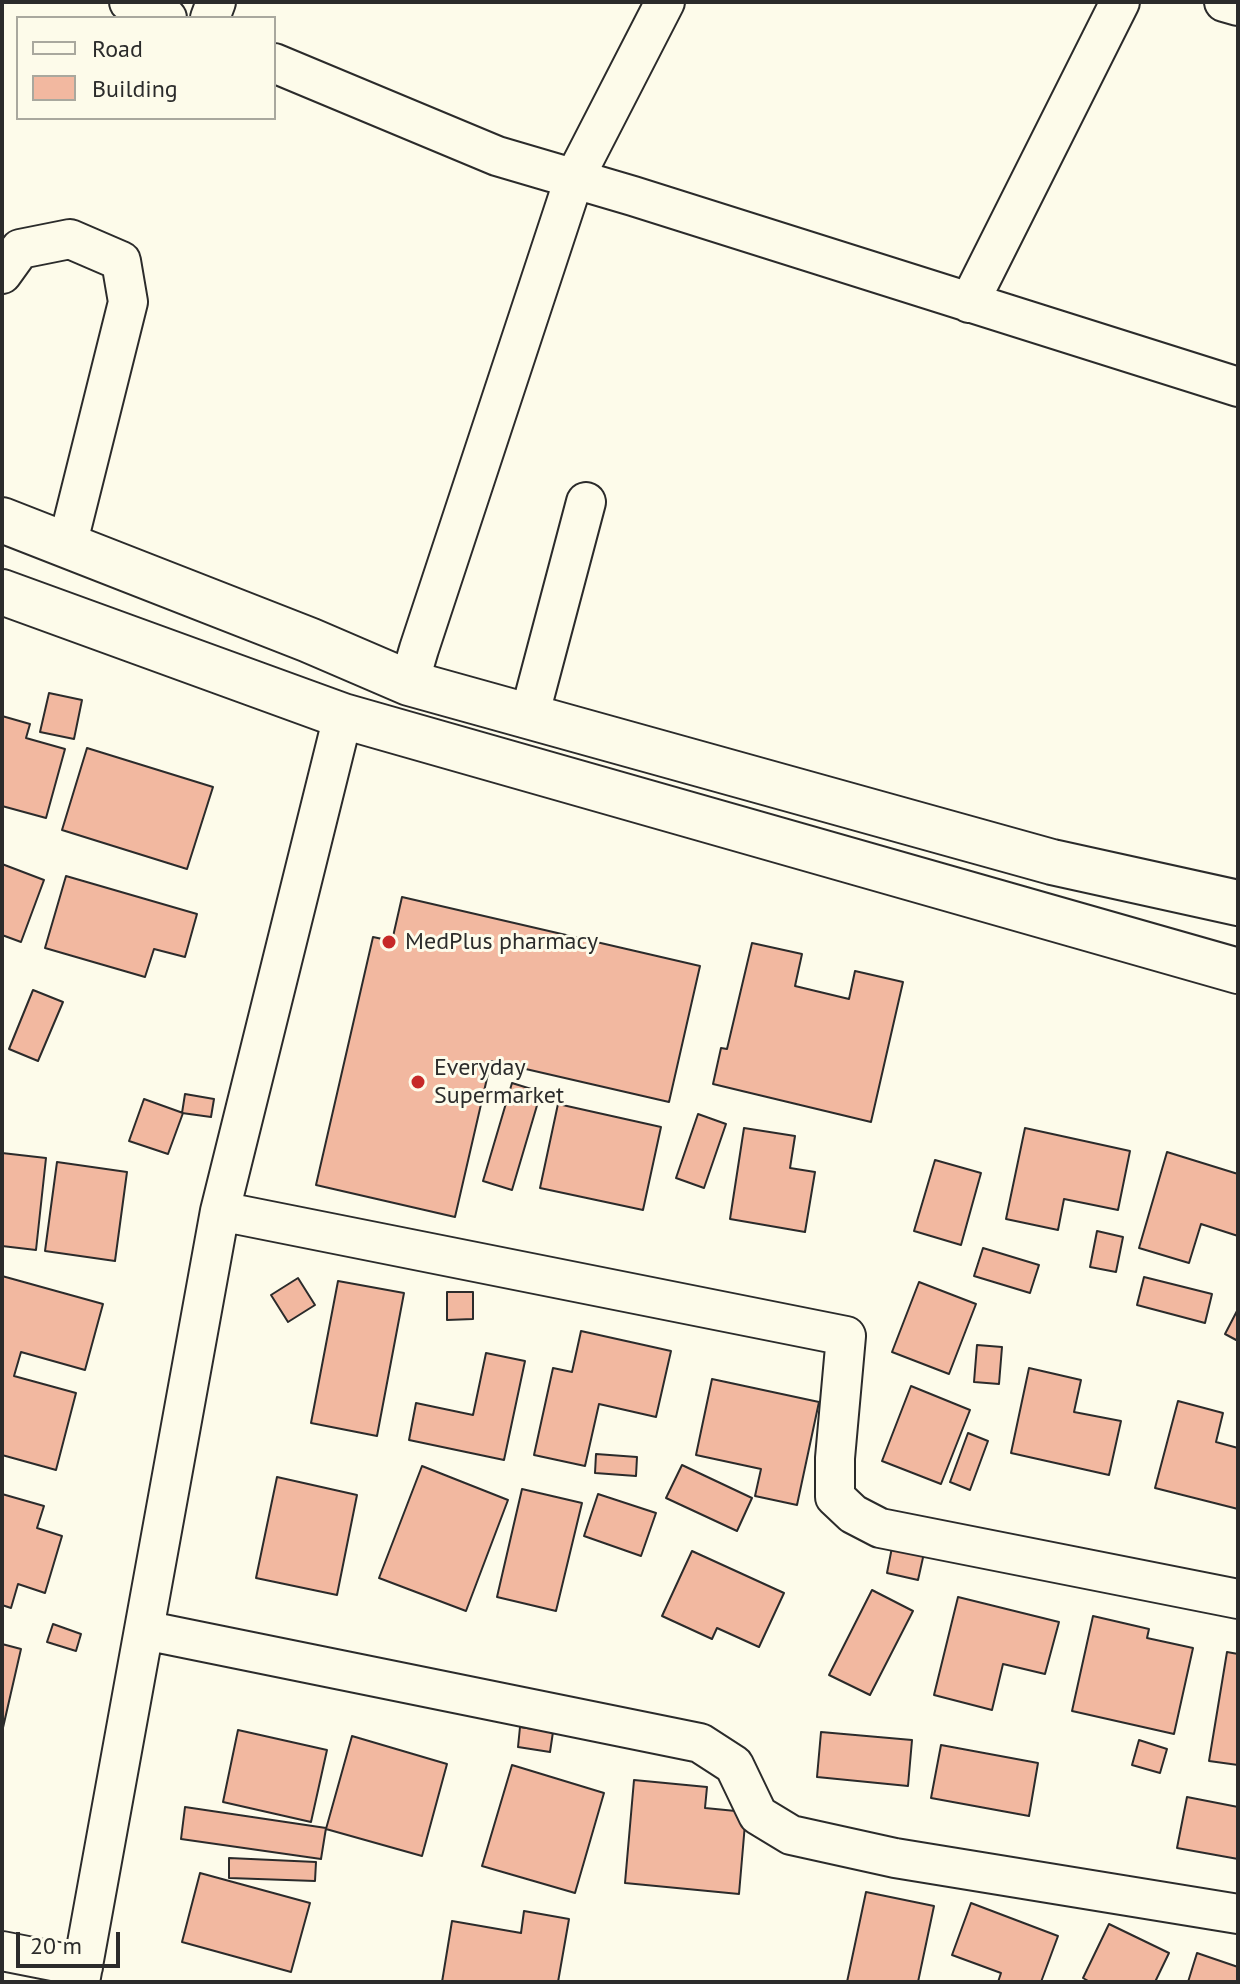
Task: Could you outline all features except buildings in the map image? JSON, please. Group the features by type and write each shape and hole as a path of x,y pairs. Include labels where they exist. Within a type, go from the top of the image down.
{"main road":[{"path":"2,520 309,640 409,683 1052,862 1238,903"},
{"path":"2,592 343,716 1238,971"}],"street":[{"path":"129,2 162,16"},
{"path":"409,683 574,179 665,2"},
{"path":"969,303 1120,2"},
{"path":"1224,2 1238,6"},
{"path":"276,64 497,156 648,200 1238,387"},
{"path":"2,274 20,249 70,239 121,261 128,302 67,546"},
{"path":"529,717 586,502"},
{"path":"2,1951 81,1974 220,1211 343,716"},
{"path":"220,1211 846,1336 835,1458 835,1497 853,1514 880,1528 1238,1599"},
{"path":"144,1630 700,1743 734,1765 758,1815 791,1835 895,1858 1238,1914"}],"place":[{"name":"MedPlus pharmacy","path":"389,942"},
{"name":"Everyday Supermarket","path":"418,1082"}]}
